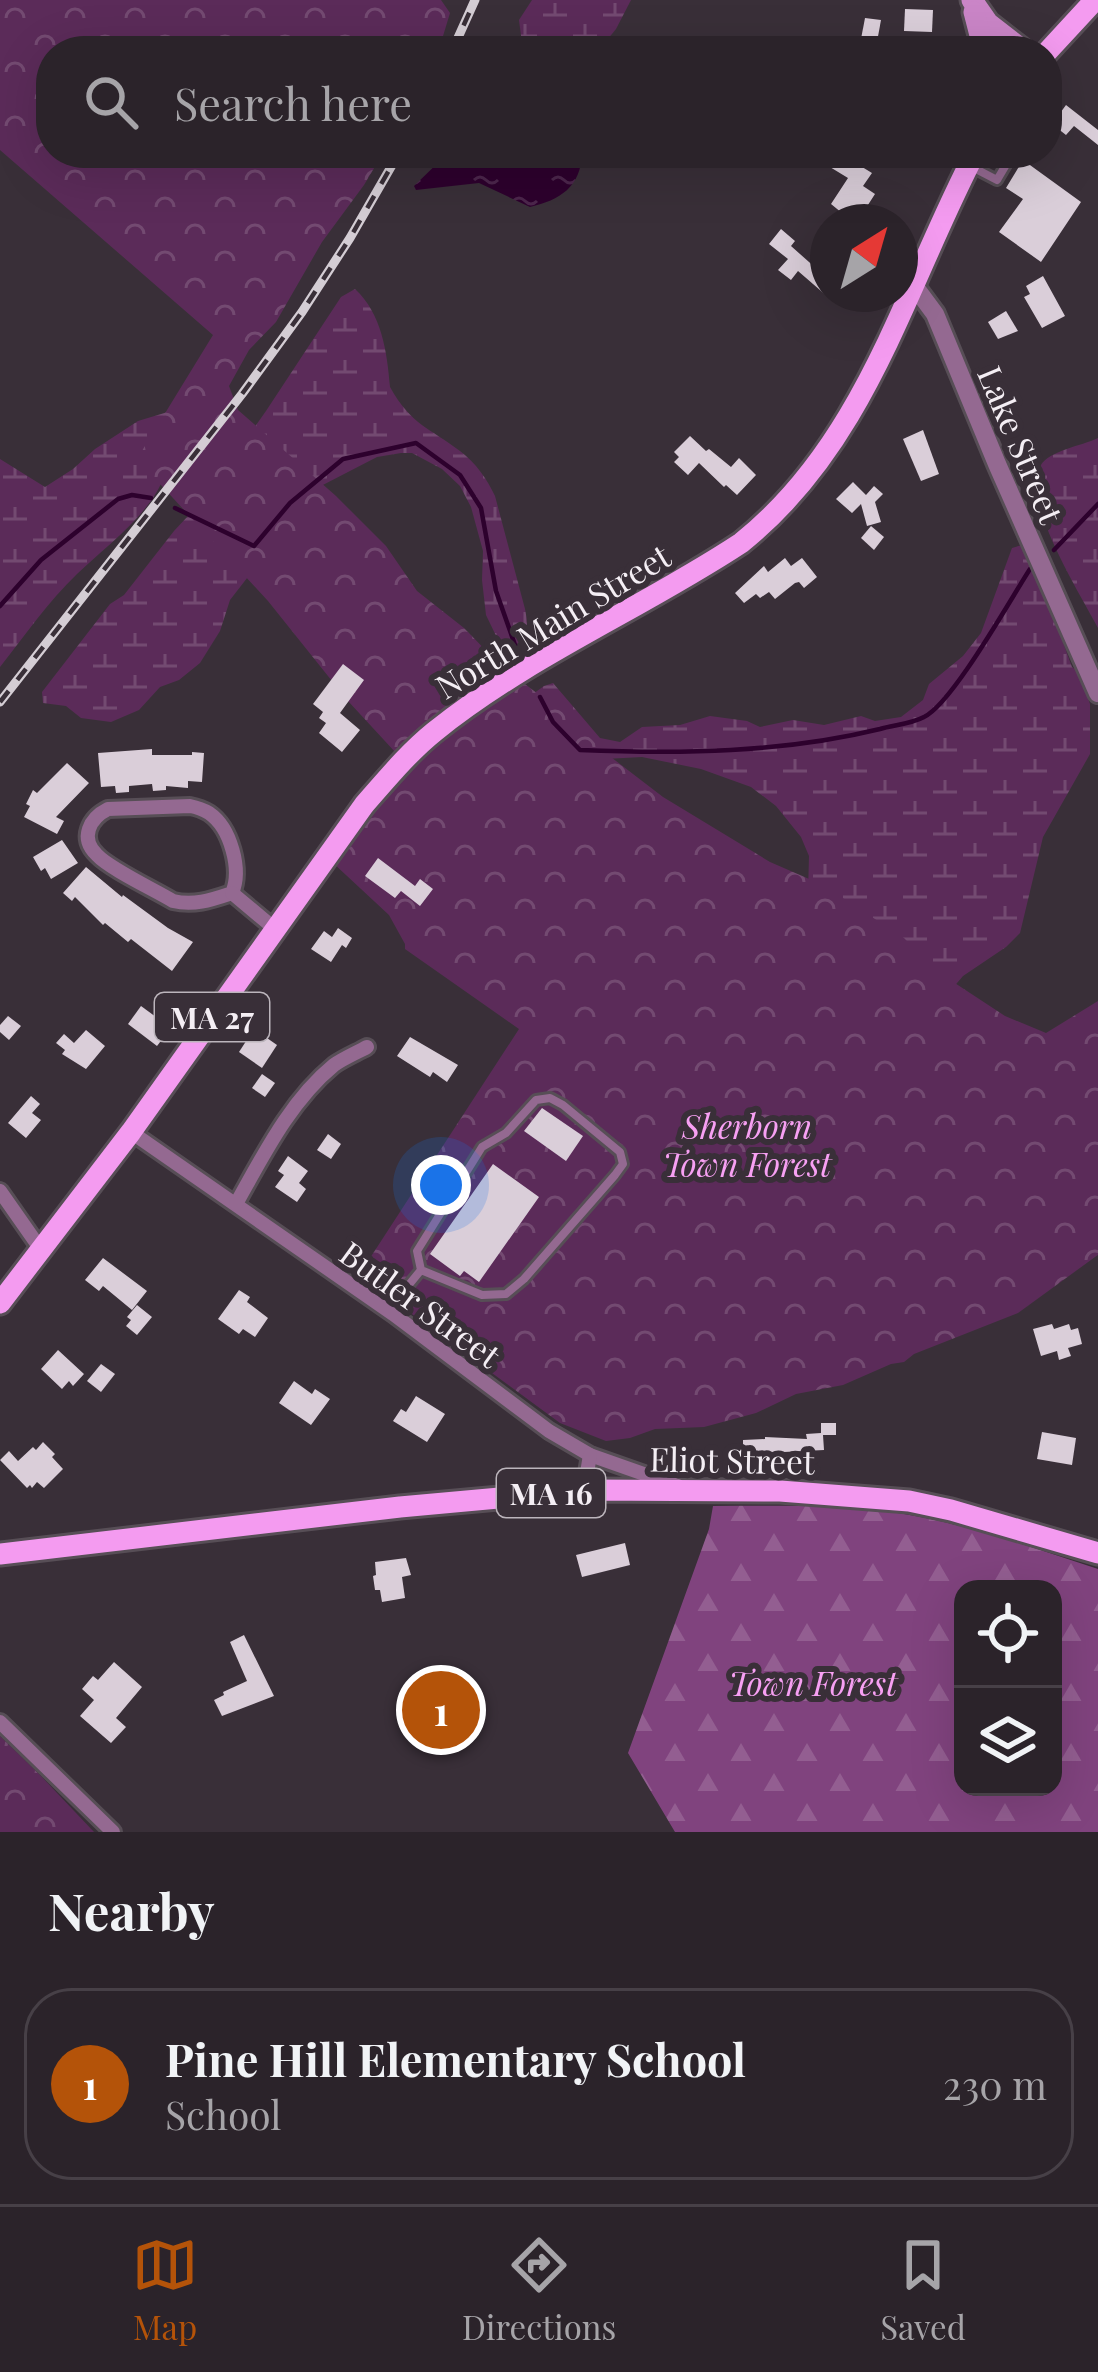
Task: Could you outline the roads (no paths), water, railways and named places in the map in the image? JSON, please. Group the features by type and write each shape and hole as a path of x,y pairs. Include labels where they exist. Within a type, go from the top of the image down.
{"main road":[{"path":"972,0 980,36"},
{"path":"972,0 1003,36"},
{"path":"1062,36 1095,0"},
{"name":"North Main Street","path":"918,280 968,168"},
{"name":"North Main Street","path":"0,1303 131,1132 364,805 428,737 502,683 726,553 754,532 823,458 903,312"},
{"name":"Eliot Street","path":"0,1554 573,1491 780,1490 909,1501 1098,1553"}],"street":[{"name":"Lake Street","path":"918,291 935,314 1098,693"},
{"path":"190,806 206,811 215,818 235,858 238,880 232,893 206,902 173,901 95,855 88,826 108,808 190,806"},
{"path":"232,893 275,928"},
{"path":"236,1204 278,1131 312,1088 336,1064 367,1047"},
{"name":"Butler Street","path":"131,1132 388,1311 549,1431 590,1455 692,1491"},
{"path":"0,1191 43,1251"},
{"path":"573,1491 587,1473 590,1455"},
{"path":"0,1722 113,1832"}],"lane":[{"path":"983,168 997,180 1004,168"},
{"path":"550,1097 563,1105 620,1152 623,1164 615,1175 506,1294 482,1295 421,1270 417,1251 482,1147 506,1133 536,1100 550,1097"},
{"path":"388,1311 421,1270"}],"water":[{"path":"433,168 580,168 567,190 530,207 479,183 416,190 414,186"}],"waterway":[{"path":"175,508 254,546 290,503 343,459 416,443 460,475 481,508 496,591 515,645"},
{"path":"0,606 41,560 118,499 151,498"},
{"path":"1054,550 1098,504"},
{"path":"540,697 553,722 580,750 768,747 908,723 924,717 950,693 1030,569"}],"railway":[{"path":"459,36 475,0"},
{"path":"0,702 302,312 390,168"}],"place":[{"name":"Pine Hill Elementary School","path":"441,1710"}],"park label":[{"name":"Sherborn Town Forest","path":"747,1144"},
{"name":"Town Forest","path":"813,1682"}]}
